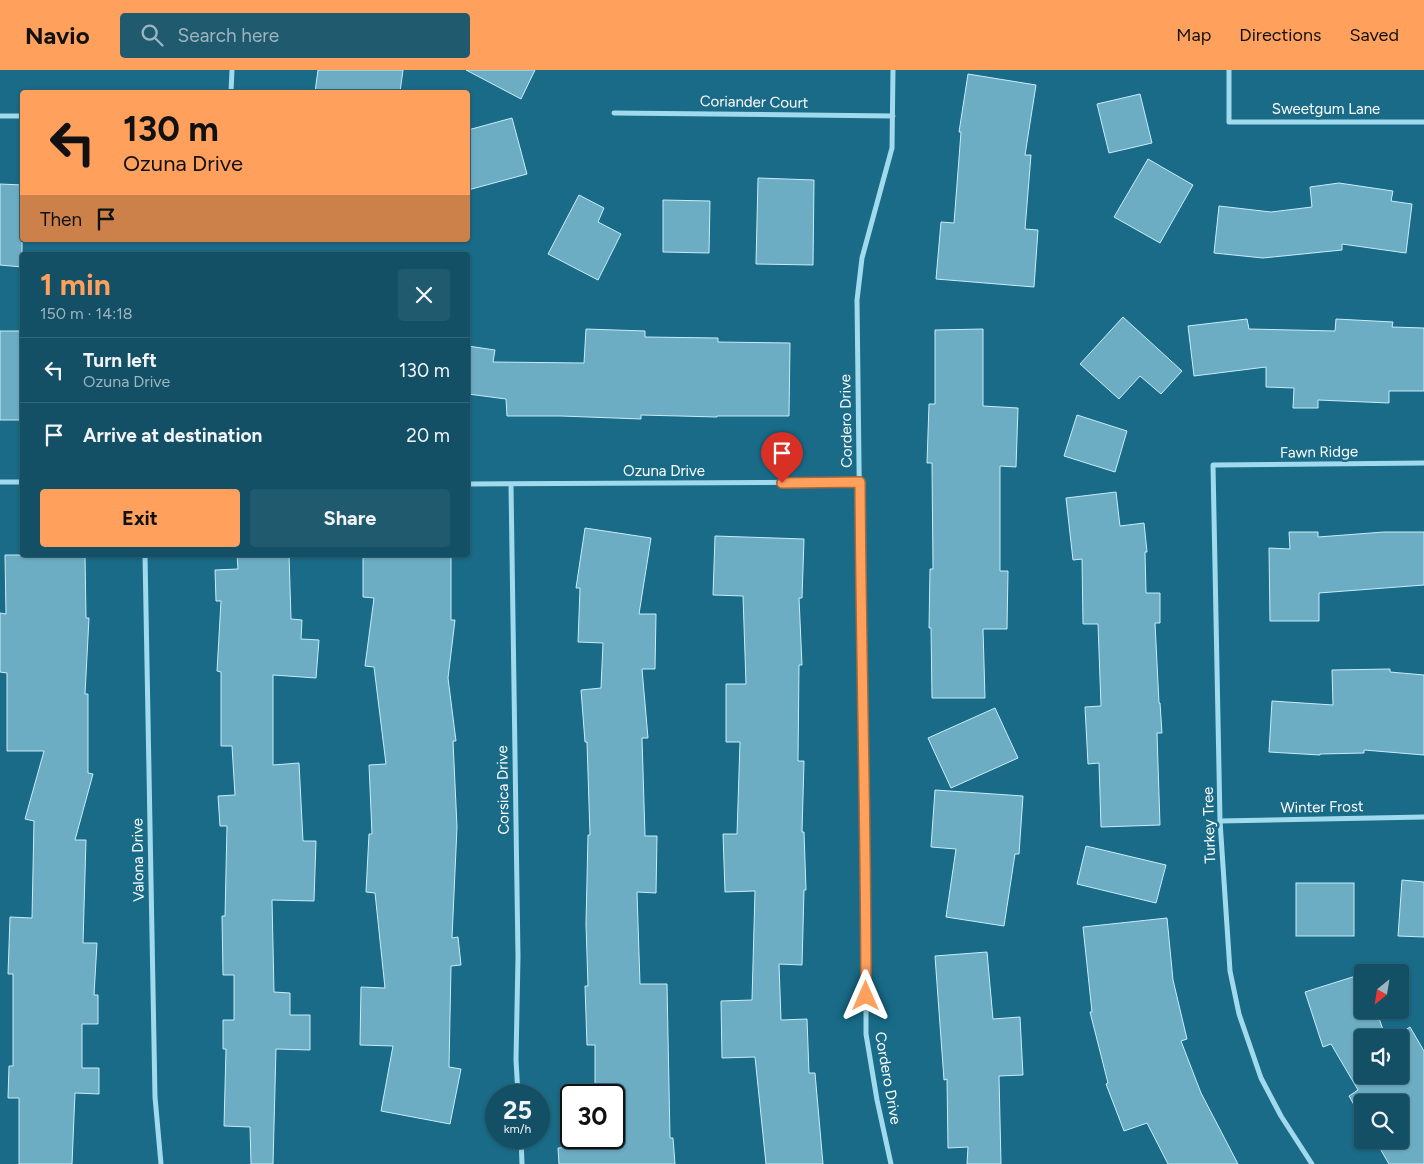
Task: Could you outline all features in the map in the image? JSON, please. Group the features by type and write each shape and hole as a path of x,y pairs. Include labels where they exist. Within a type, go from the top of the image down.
{"street":[{"path":"231,90 232,70"},
{"name":"Cordero Drive","path":"891,1164 877,1100 866,1034 866,845 856,300 862,258 892,148 893,70"},
{"name":"Sweetgum Lane","path":"1229,70 1229,122 1424,122"},
{"name":"Coriander Court","path":"614,113 893,116"},
{"path":"0,116 20,116"},
{"name":"Fawn Ridge","path":"1214,465 1424,463"},
{"name":"Turkey Tree","path":"1214,465 1220,821 1230,971 1239,1014 1261,1078 1312,1164"},
{"path":"0,482 20,482"},
{"name":"Ozuna Drive","path":"470,484 860,482"},
{"name":"Corsica Drive","path":"511,485 518,957 517,1084"},
{"name":"Valona Drive","path":"145,557 155,1097 161,1164"},
{"name":"Winter Frost","path":"1220,821 1424,818"},
{"path":"521,1149 522,1164"}],"building":[{"path":"318,70 403,70 400,90 315,90"},
{"path":"466,70 535,70 521,99"},
{"path":"968,74 1036,85 1025,155 1031,155 1025,229 1038,230 1034,287 936,279 941,222 954,223 961,132 959,132"},
{"path":"1140,94 1152,143 1109,153 1097,104"},
{"path":"512,118 527,174 470,189 470,129"},
{"path":"1148,159 1193,185 1160,243 1114,217"},
{"path":"758,178 814,180 813,265 756,264"},
{"path":"1339,183 1393,191 1391,201 1412,204 1406,253 1342,244 1342,250 1263,258 1214,253 1219,206 1271,212 1312,207 1310,187"},
{"path":"0,184 20,185 20,242 22,242 22,252 20,252 20,267 0,265"},
{"path":"579,195 604,208 598,222 621,234 598,280 548,254"},
{"path":"663,200 710,201 709,253 663,252"},
{"path":"1123,317 1182,371 1161,394 1140,376 1119,399 1080,364"},
{"path":"1247,319 1249,329 1335,331 1336,319 1393,322 1392,327 1424,328 1424,391 1389,391 1389,403 1318,400 1318,408 1293,408 1294,388 1266,387 1266,367 1194,376 1188,326"},
{"path":"586,329 645,331 645,337 718,338 718,342 790,343 789,416 641,415 641,419 507,416 506,399 470,394 470,346 495,350 493,362 584,363"},
{"path":"983,329 983,406 1018,408 1016,467 1000,466 1000,571 1008,571 1007,629 983,629 985,698 932,698 931,628 929,628 930,569 933,569 932,463 927,463 929,404 935,404 935,330"},
{"path":"0,331 20,331 20,420 0,420"},
{"path":"1077,415 1127,431 1115,472 1064,456"},
{"path":"1116,492 1120,526 1144,523 1147,552 1145,552 1146,593 1160,593 1160,623 1155,623 1162,733 1157,733 1160,825 1101,827 1099,763 1088,764 1085,707 1101,706 1098,624 1083,624 1082,559 1073,560 1066,498"},
{"path":"585,528 651,538 639,614 656,614 655,669 642,669 648,738 642,738 645,836 657,836 656,893 637,892 640,984 667,984 670,1138 673,1138 675,1164 559,1164 558,1148 625,1149 625,1084 595,1084 595,1045 587,1045 585,986 588,986 586,924 588,835 590,835 587,742 585,742 581,690 601,688 603,643 578,642 580,588 576,588"},
{"path":"1289,532 1318,532 1318,537 1384,532 1424,532 1424,585 1319,593 1319,621 1270,621 1269,548 1290,549"},
{"path":"715,536 804,539 802,598 799,598 802,665 799,665 798,761 804,761 802,832 804,832 806,890 804,890 802,965 779,964 781,1020 807,1019 809,1073 815,1073 823,1164 766,1164 755,1057 722,1058 721,1001 752,1000 755,891 725,892 723,834 737,834 740,742 726,742 726,684 746,684 743,596 713,595"},
{"path":"5,555 20,555 20,557 85,557 86,618 89,618 85,694 88,694 88,773 93,774 75,840 86,840 83,943 97,943 94,995 98,995 98,1024 82,1024 82,1068 99,1068 99,1094 75,1093 72,1164 19,1164 19,1098 8,1098 9,1066 13,1066 13,974 8,974 10,917 32,918 34,821 25,819 44,751 7,751 7,673 0,672 0,613 6,614"},
{"path":"237,557 289,557 291,619 302,620 301,639 319,640 316,678 273,675 273,765 299,763 303,841 316,841 314,901 272,900 274,992 290,993 290,1015 310,1015 310,1050 276,1049 273,1164 251,1164 250,1127 224,1126 226,1049 223,1049 223,1020 234,1020 234,975 223,975 222,916 225,916 227,826 220,826 218,796 235,795 232,746 221,746 221,672 217,671 221,601 216,601 215,570 238,569"},
{"path":"363,557 451,557 451,620 455,620 448,678 456,741 453,741 457,827 452,938 458,937 461,965 451,966 449,1067 461,1069 450,1124 381,1111 393,1046 360,1045 361,987 385,988 375,893 366,892 369,834 372,834 369,765 386,764 374,667 365,666 374,598 363,597"},
{"path":"1390,669 1390,672 1424,675 1424,755 1364,750 1364,753 1320,755 1269,752 1272,701 1333,705 1332,670"},
{"path":"995,708 1018,758 951,788 928,738"},
{"path":"935,790 1023,796 1019,854 1015,854 1004,926 946,917 956,849 931,847"},
{"path":"1086,846 1166,865 1156,903 1077,884"},
{"path":"1402,880 1424,882 1424,937 1398,936"},
{"path":"1296,883 1354,883 1354,936 1296,936"},
{"path":"1167,918 1173,980 1187,1039 1181,1041 1201,1093 1238,1164 1168,1164 1147,1123 1124,1131 1106,1084 1108,1083 1090,1012 1092,1012 1083,927"},
{"path":"987,952 993,1019 1020,1017 1023,1075 999,1076 1001,1164 967,1164 968,1147 948,1148 947,1079 944,1080 935,956"},
{"path":"1354,977 1354,1019 1379,1019 1383,1029 1354,1029 1354,1083 1331,1044 1323,1047 1305,992"},
{"path":"1410,1027 1424,1051 1424,1164 1389,1164 1380,1149 1409,1149 1409,1094 1354,1094 1354,1105 1349,1096 1358,1090 1354,1084 1409,1084 1409,1029 1407,1029"}],"route":[{"path":"782,483 860,482 866,845 866,996"}]}
